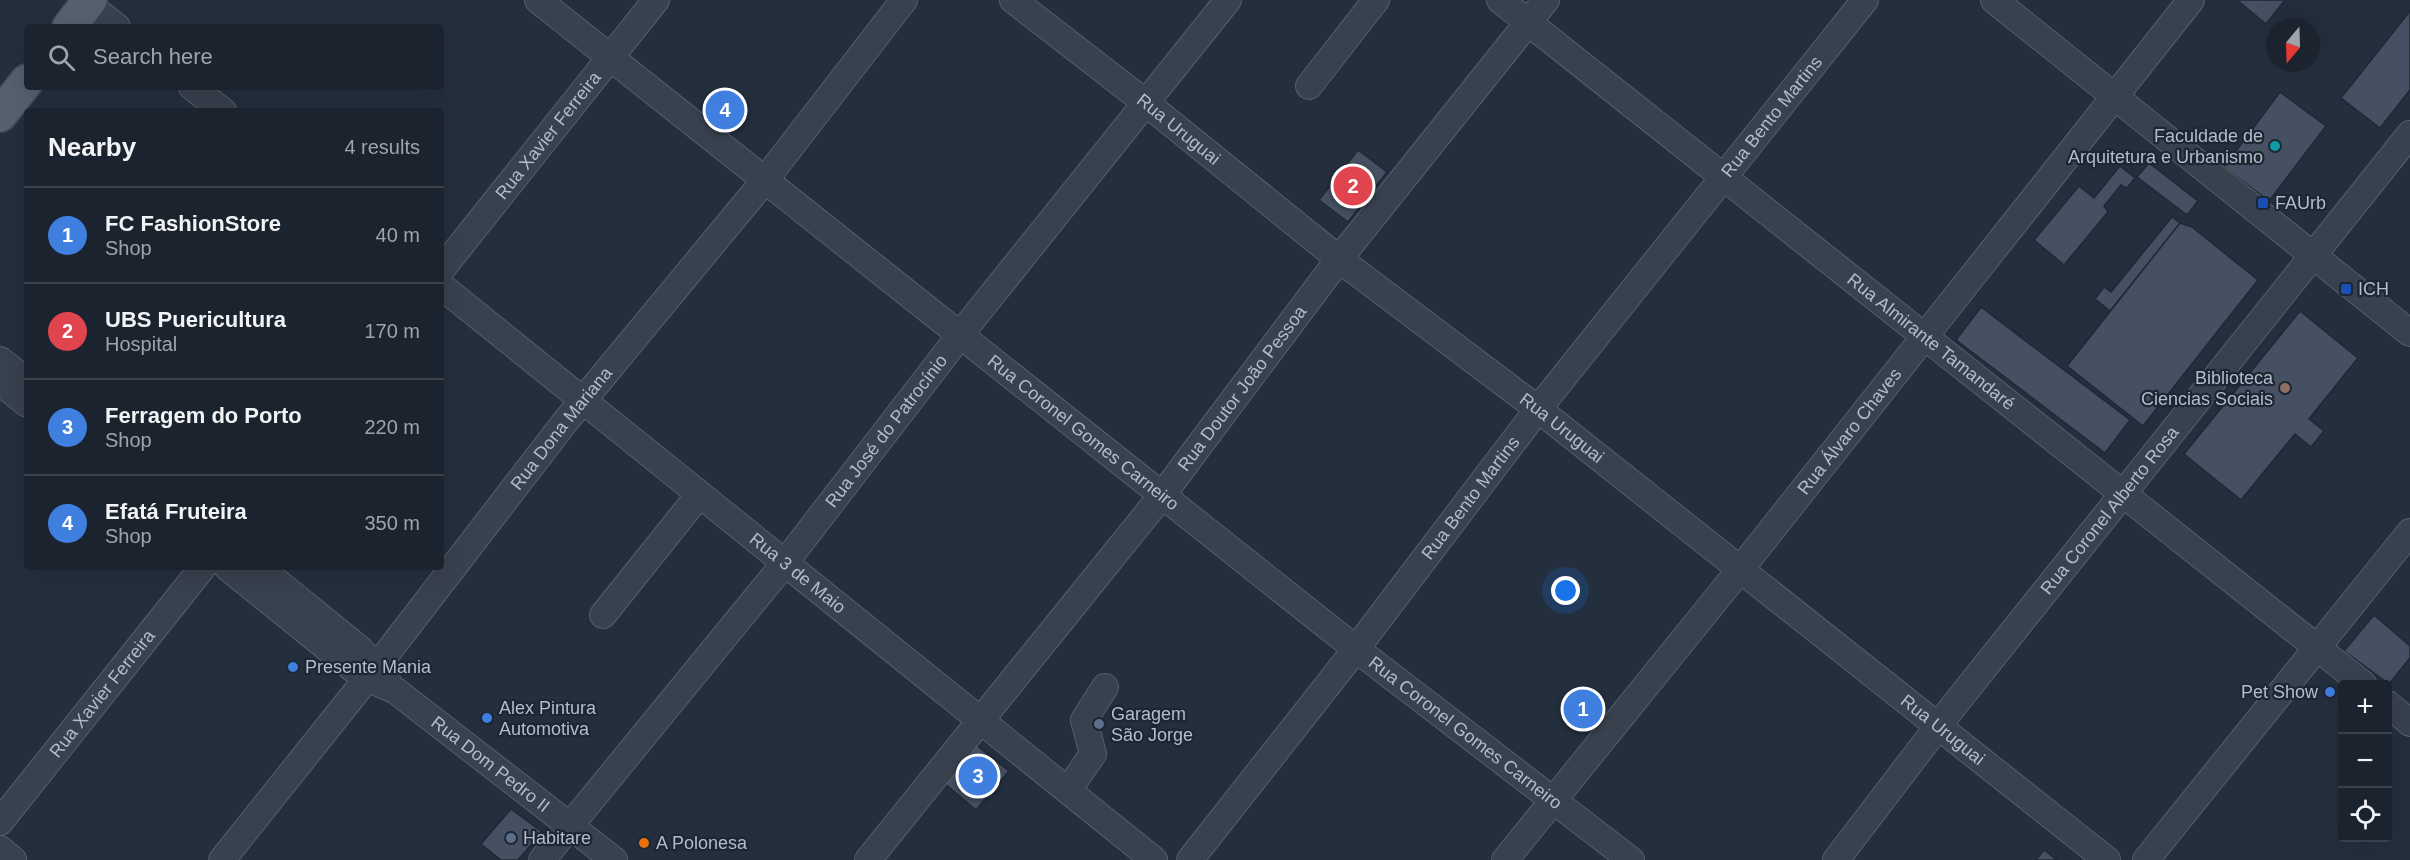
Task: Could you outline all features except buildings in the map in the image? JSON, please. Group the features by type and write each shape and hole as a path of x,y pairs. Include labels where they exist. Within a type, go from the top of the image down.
{"main road":[{"path":"0,115 24,85"}],"street":[{"name":"Rua Coronel Gomes Carneiro","path":"538,0 1356,649 1631,860"},
{"name":"Rua Xavier Ferreira","path":"444,266 656,0"},
{"name":"Rua Dona Mariana","path":"222,860 372,672 582,401 765,180 904,0"},
{"name":"Rua Uruguai","path":"1013,0 1146,103 1339,259 1538,409 1739,571 2107,860"},
{"name":"Rua José do Patrocínio","path":"542,860 784,564 960,335 1228,0"},
{"path":"1309,86 1376,0"},
{"name":"Rua Almirante Tamandaré","path":"1500,0 2358,680"},
{"name":"Rua Doutor João Pessoa","path":"868,860 980,718 1163,494 1339,259 1546,0"},
{"name":"Rua Bento Martins","path":"1190,860 1356,649 1538,409 1865,0"},
{"path":"1994,0 2410,333"},
{"name":"Rua Álvaro Chaves","path":"1505,860 1739,571 2191,0"},
{"path":"82,8 111,24"},
{"path":"196,90 218,108"},
{"name":"Rua Coronel Alberto Rosa","path":"1836,860 1937,726 2410,134"},
{"name":"Rua 3 de Maio","path":"444,288 1154,860"},
{"path":"0,360 24,379"},
{"path":"0,382 24,402"},
{"path":"603,615 699,495"},
{"path":"2146,860 2319,648 2410,532"},
{"name":"Rua Xavier Ferreira","path":"0,822 201,570"},
{"name":"Rua Dom Pedro II","path":"230,570 372,672 614,860"},
{"name":"Rua Dom Pedro II","path":"263,570 360,649 372,672"},
{"path":"1068,790 1093,754 1084,720 1104,687"},
{"path":"2392,708 2410,723"},
{"path":"0,849 13,860"}],"place":[{"name":"Efatá Fruteira","path":"725,110"},
{"name":"Faculdade de Arquitetura e Urbanismo","path":"2275,146"},
{"name":"UBS Puericultura","path":"1353,186"},
{"name":"FAUrb","path":"2263,203"},
{"name":"ICH","path":"2346,289"},
{"name":"Biblioteca Ciencias Sociais","path":"2285,388"},
{"name":"Presente Mania","path":"293,667"},
{"name":"Pet Show","path":"2330,692"},
{"name":"FC FashionStore","path":"1583,709"},
{"name":"Alex Pintura Automotiva","path":"487,718"},
{"name":"Garagem São Jorge","path":"1099,724"},
{"name":"Ferragem do Porto","path":"978,776"},
{"name":"Habitare","path":"511,838"},
{"name":"A Polonesa","path":"644,843"}]}
